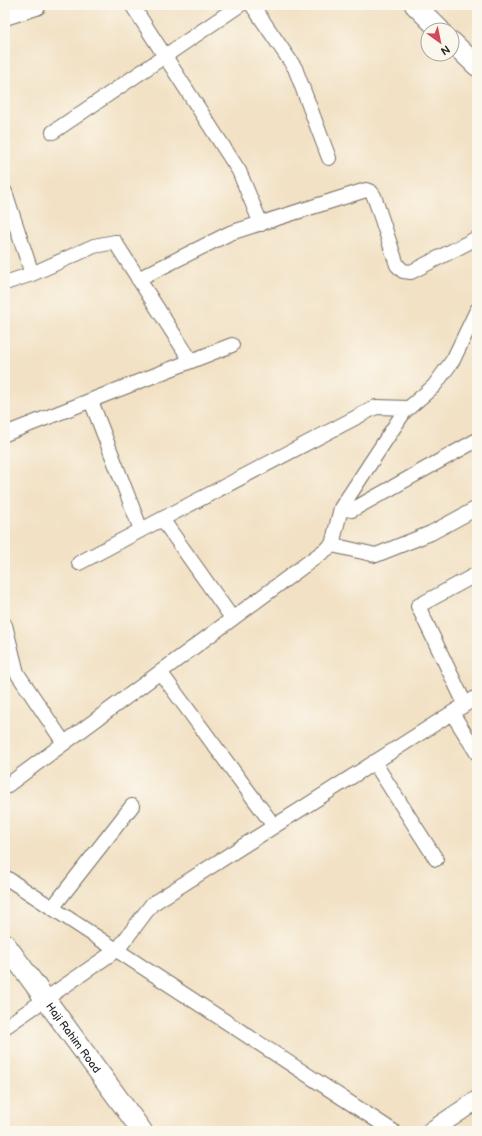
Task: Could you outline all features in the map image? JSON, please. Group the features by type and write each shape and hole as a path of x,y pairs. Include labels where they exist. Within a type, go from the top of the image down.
{"main road":[{"path":"5,15 36,5"},
{"path":"415,5 432,22"},
{"path":"460,50 477,66"},
{"name":"Haji Rahim Road","path":"5,944 142,1131"}],"street":[{"path":"132,5 239,171 261,224"},
{"path":"52,132 240,5"},
{"path":"252,5 295,68 329,158"},
{"path":"138,279 230,233 366,190 371,192 374,196 397,265 403,271 411,272 477,238"},
{"path":"5,192 32,274"},
{"path":"5,283 32,274 94,246 114,242 191,361"},
{"path":"5,787 332,545 341,508 404,412 434,386 453,360 477,310"},
{"path":"5,434 232,345"},
{"path":"90,401 141,530"},
{"path":"79,563 376,407 409,408"},
{"path":"341,508 352,510 477,440"},
{"path":"332,545 376,555 431,533 477,508"},
{"path":"162,519 232,618"},
{"path":"5,1027 118,949 152,904 471,701 418,606 477,574"},
{"path":"5,625 17,673 64,743"},
{"path":"160,672 274,826"},
{"path":"452,713 477,753"},
{"path":"374,762 436,859"},
{"path":"53,907 132,806"},
{"path":"5,877 118,949 393,1131"},
{"path":"431,1131 477,1100"}]}
